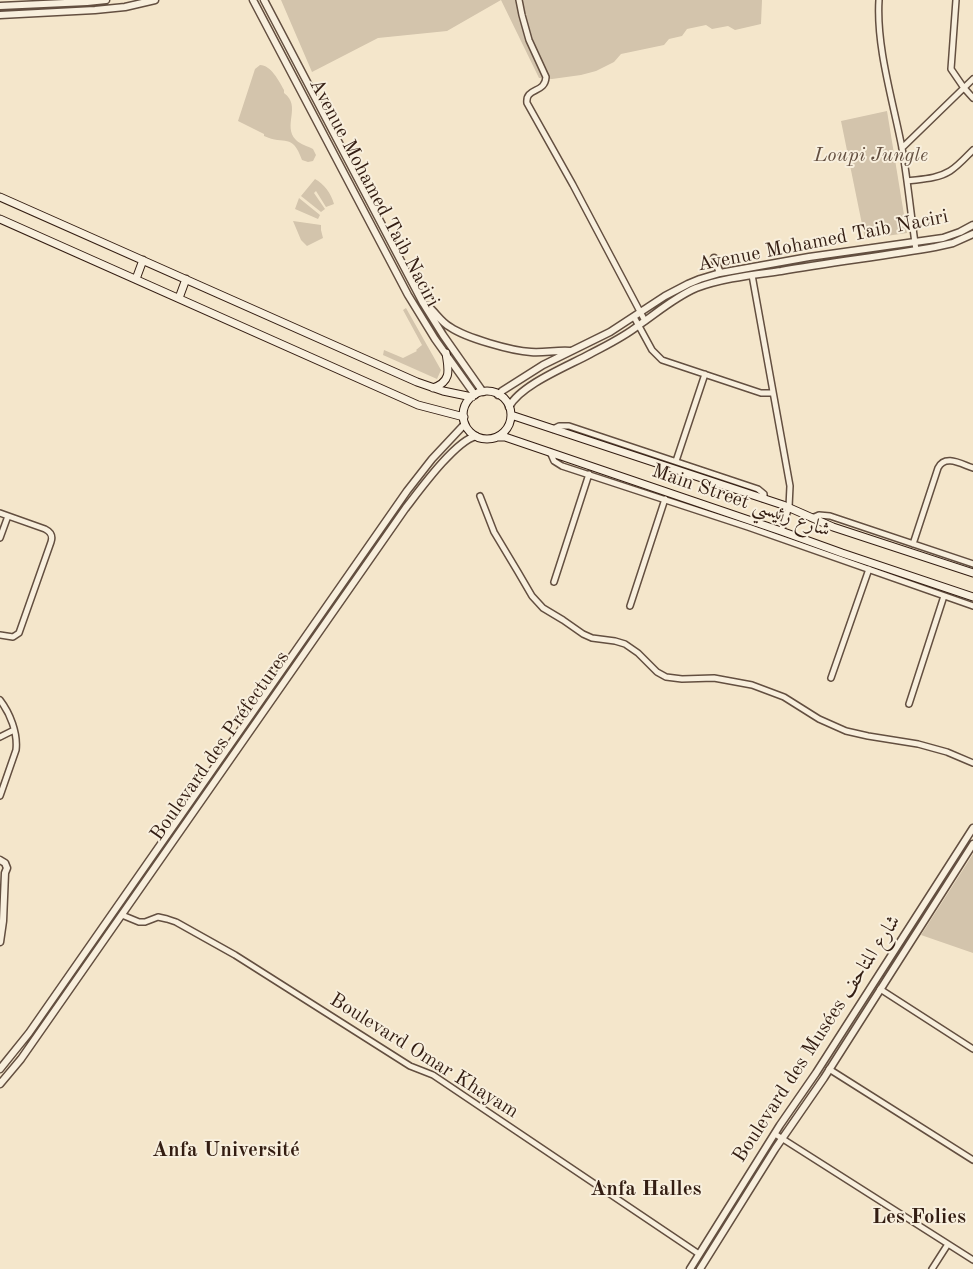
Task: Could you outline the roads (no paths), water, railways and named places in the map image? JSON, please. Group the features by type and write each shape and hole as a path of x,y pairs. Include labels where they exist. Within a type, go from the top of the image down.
{"main road":[{"path":"0,197 417,382 433,388 477,395 491,392 498,395 505,400 509,407 511,415 507,428 498,437 487,439 476,436 456,414 418,405 0,219"},
{"path":"136,279 143,260"},
{"path":"179,298 186,279"},
{"path":"433,388 443,382 448,374 449,367 446,352"},
{"path":"464,421 466,404 477,395"},
{"name":"Main Street شارع رئيسي","path":"511,415 789,507 844,530 973,573"},
{"name":"Main Street شارع رئيسي","path":"498,437 505,437 550,452 842,553 973,596"}],"street":[{"path":"0,6 106,0"},
{"path":"0,15 95,10 125,7 156,0"},
{"name":"Avenue Mohamed Taib Naciri","path":"253,0 404,288 426,324 477,395"},
{"name":"Avenue Mohamed Taib Naciri","path":"264,0 423,303 477,395"},
{"path":"519,0 528,40 546,78 543,86 528,95 527,103 572,185 642,323 652,350 666,362 761,392 773,393"},
{"path":"879,0 878,11 881,42 902,148 916,250"},
{"path":"956,0 951,67 964,88 973,98"},
{"path":"902,148 973,79"},
{"path":"907,181 946,173 952,170 973,150"},
{"name":"Avenue Mohamed Taib Naciri","path":"498,395 534,370 610,332 665,296 700,278 809,257 915,242 951,235 973,225"},
{"name":"Avenue Mohamed Taib Naciri","path":"509,407 512,400 535,383 619,339 674,300 690,291 716,282 752,275 944,246 973,234"},
{"path":"714,258 720,273"},
{"path":"752,275 790,486 789,507 781,531"},
{"path":"423,303 450,328 468,336 524,352 571,351"},
{"path":"676,461 705,374"},
{"name":"Boulevard des Préfectures","path":"0,1068 29,1033 407,491 432,459 462,427 464,421"},
{"path":"553,429 562,425 569,426 758,488 764,494 764,499"},
{"name":"Boulevard des Préfectures","path":"0,1084 21,1059 423,486 461,445 476,436"},
{"path":"550,452 556,463 748,526 973,606"},
{"path":"913,544 942,462 948,460 973,468"},
{"path":"554,582 589,474"},
{"path":"480,496 494,532 532,596 543,608 583,634 592,638 620,642 630,646 652,668 666,677 682,679 714,678 752,685 784,697 819,719 841,729 868,736 906,741 933,748 973,763"},
{"path":"630,606 665,499"},
{"path":"0,513 48,530 52,540 21,630 18,635 13,637 0,634"},
{"path":"812,518 819,515 830,516 973,564"},
{"path":"0,538 8,516"},
{"path":"831,678 869,569"},
{"path":"909,704 944,596"},
{"path":"0,700 14,730 17,743 0,796"},
{"path":"0,737 14,730"},
{"path":"221,759 228,764"},
{"name":"Boulevard des Musées شارع المتاحف","path":"690,1269 973,828"},
{"name":"Boulevard des Musées شارع المتاحف","path":"700,1269 782,1138 830,1069 973,844"},
{"path":"0,860 7,865 7,870 3,874 3,921 0,942"},
{"path":"118,906 123,913"},
{"name":"Boulevard Omar Khayam","path":"123,913 139,922 145,922 158,917 167,918 235,955 402,1061 433,1075 699,1254"},
{"path":"880,989 973,1049"},
{"path":"830,1069 973,1160"},
{"path":"775,1134 973,1260"},
{"path":"932,1269 948,1244"}],"district":[{"name":"Anfa Université","path":"226,1150"},
{"name":"Anfa Halles","path":"646,1189"},
{"name":"Les Folies","path":"919,1217"}],"park label":[{"name":"Loupi Jungle","path":"871,156"}]}
